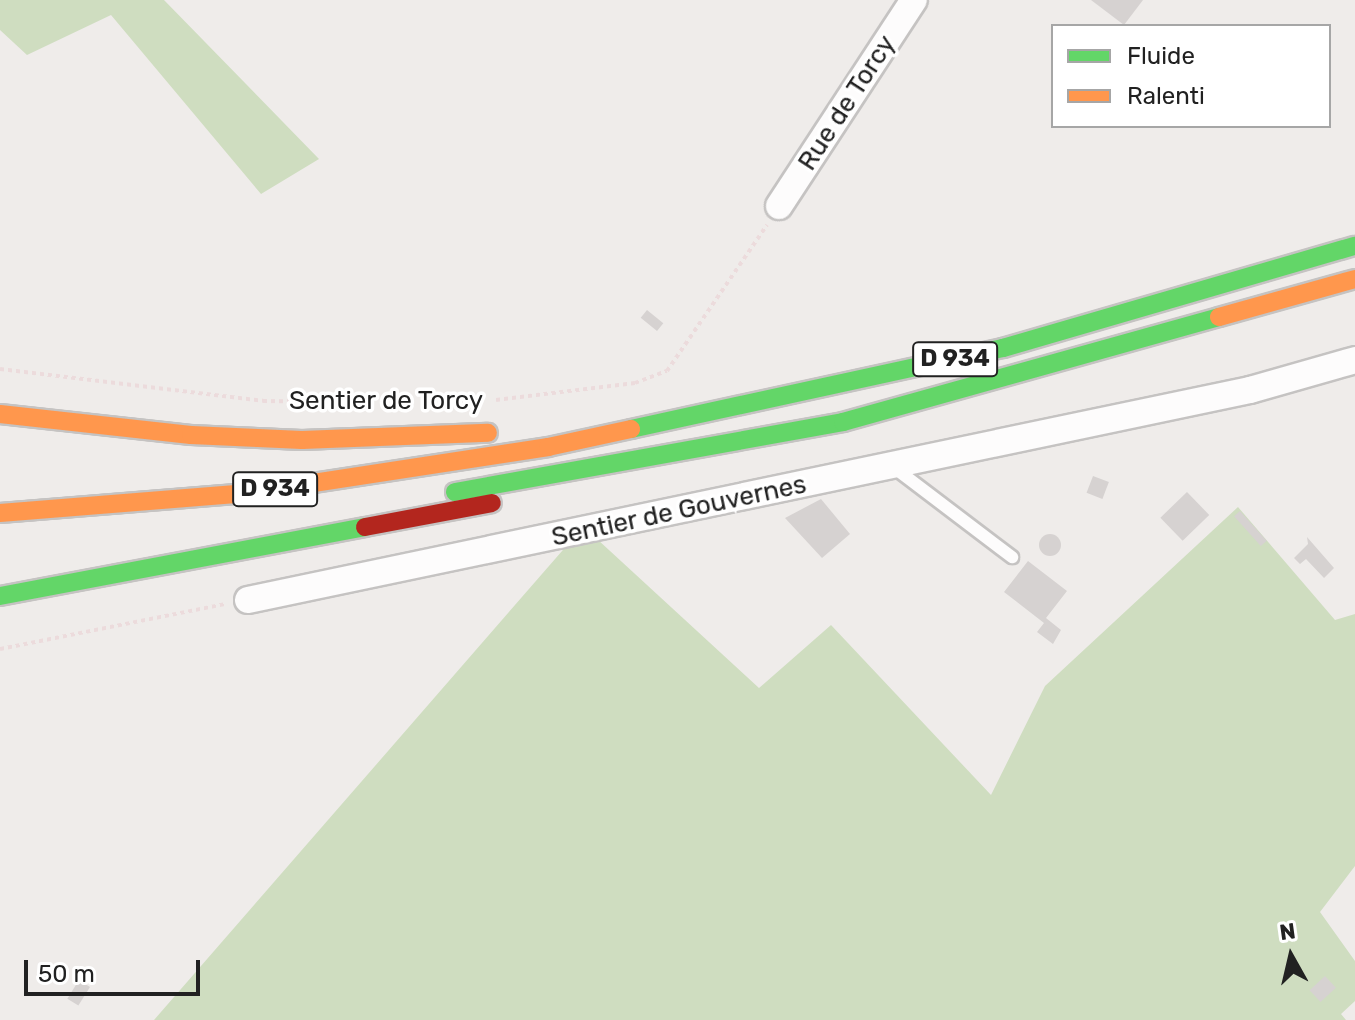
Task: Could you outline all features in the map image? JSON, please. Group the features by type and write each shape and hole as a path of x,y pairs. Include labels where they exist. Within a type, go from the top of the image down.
{"highway":[{"name":"D 934","path":"0,513 248,493 548,447 1003,348 1355,246"},
{"name":"D 934","path":"385,502 524,483 843,422 1355,279"},
{"path":"0,414 191,435 302,440 490,432 548,447"},
{"path":"0,596 484,509 524,483"}],"street":[{"name":"Rue de Torcy","path":"779,206 914,0"},
{"name":"Sentier de Gouvernes","path":"248,600 1250,390 1355,360"}],"lane":[{"path":"892,466 1012,557"}],"path":[{"name":"Sentier de Torcy","path":"488,401 635,383 667,371 779,206"},
{"name":"Sentier de Torcy","path":"0,369 263,401 353,403"},
{"path":"0,649 248,600"}],"green space":[{"path":"0,0 164,0 319,159 261,194 111,15 27,55 0,30"},
{"path":"1238,507 1335,620 1355,614 1355,866 1320,912 1355,961 1355,1001 1341,1014 1346,1020 154,1020 569,543 597,539 759,688 831,625 991,795 1045,686"}],"building":[{"path":"1091,0 1143,0 1123,24"},
{"path":"647,310 663,323 657,331 641,318"},
{"path":"1093,476 1109,482 1102,499 1087,493"},
{"path":"1187,492 1209,515 1183,541 1160,518"},
{"path":"821,499 850,534 822,558 785,518"},
{"path":"1240,511 1267,541 1261,546 1234,516"},
{"path":"1050,534 1058,537 1061,545 1058,553 1050,556 1042,553 1039,545 1042,537"},
{"path":"1307,537 1334,568 1324,578 1306,559 1300,564 1294,558 1308,544"},
{"path":"1028,561 1067,591 1046,618 1061,630 1053,644 1037,632 1044,623 1004,592"},
{"path":"1325,976 1336,988 1321,1002 1310,990"},
{"path":"79,980 90,987 78,1006 67,999"}],"traffic: fast":[{"path":"631,429 1003,348 1355,246"},
{"path":"455,492 843,422 1219,317"},
{"path":"0,596 365,527"}],"traffic: slow":[{"path":"1219,317 1355,279"},
{"path":"0,414 191,435 302,440 488,433"},
{"path":"0,513 248,493 548,447 631,429"}],"traffic: jam":[{"path":"365,527 492,503"}]}
